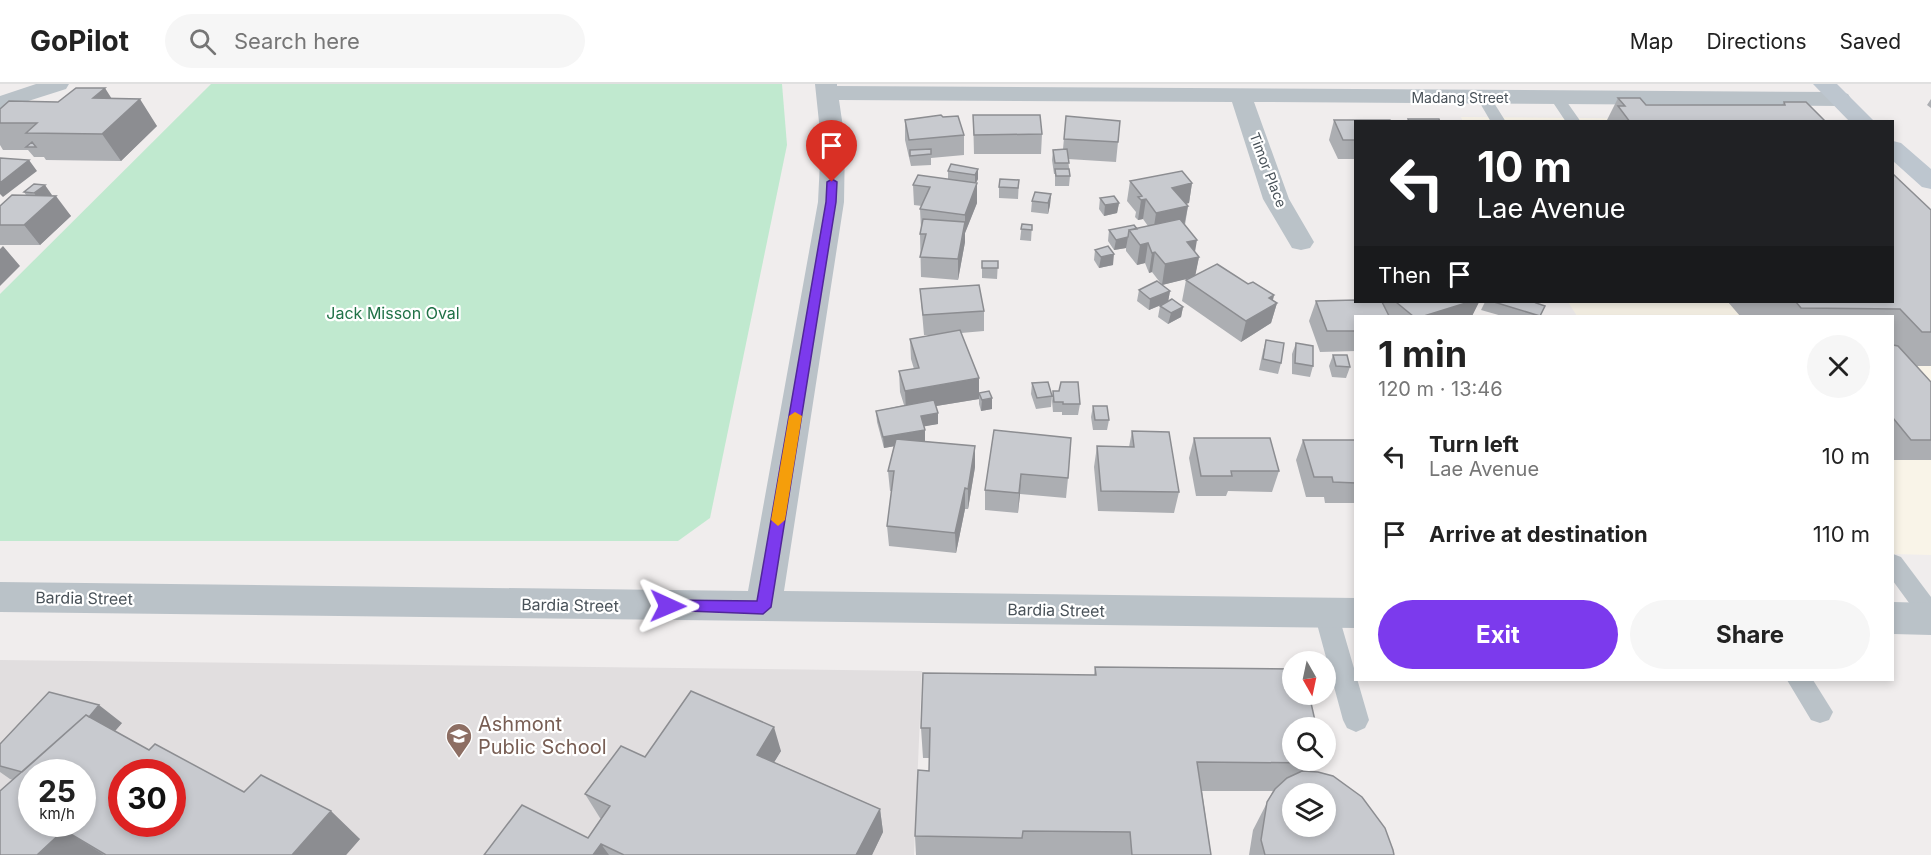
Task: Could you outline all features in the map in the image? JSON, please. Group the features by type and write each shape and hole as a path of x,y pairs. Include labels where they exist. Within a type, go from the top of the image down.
{"street":[{"path":"0,102 58,84"},
{"path":"763,607 831,202 833,141 827,88"},
{"name":"Madang Street","path":"827,88 1241,96 1428,91 1484,98 1832,92"},
{"path":"1832,92 1862,120"},
{"name":"Timor Place","path":"1241,96 1276,199 1300,242"},
{"path":"1894,149 1930,180"},
{"name":"Bardia Street","path":"0,597 1341,613"},
{"path":"1894,618 1931,617"}],"lane":[{"path":"1484,98 1498,120"},
{"path":"1557,98 1573,120"},
{"path":"1894,564 1931,617"},
{"path":"1341,613 1356,720"},
{"path":"1800,681 1820,712"}],"shaded area":[{"path":"1461,117 1785,120 1462,120"},
{"path":"1931,248 1931,555 1894,554 1894,315 1576,315 1569,303 1894,303"},
{"name":"Ashmont Public School","path":"0,660 922,671 914,855 0,855"}],"green space":[{"name":"Jack Misson Oval","path":"211,84 782,84 787,145 710,518 678,541 0,541 0,294"}],"building":[{"path":"76,88 105,88 93,98 140,99 102,134 26,133 37,123 0,123 0,109 9,101 58,102"},
{"path":"1618,98 1640,98 1646,105 1785,105 1784,102 1806,102 1824,120 1628,120 1618,106 1625,106"},
{"path":"941,115 943,117 958,116 964,135 909,140 905,120"},
{"path":"973,115 1040,115 1042,134 974,135"},
{"path":"1066,116 1120,121 1118,142 1064,139"},
{"path":"1408,119 1439,120 1408,120"},
{"path":"1334,120 1354,120 1354,140 1343,140"},
{"path":"32,142 36,147 26,147"},
{"path":"931,149 931,154 910,156 910,150"},
{"path":"1067,149 1069,163 1055,163 1053,150"},
{"path":"0,158 29,160 0,183"},
{"path":"951,164 978,169 975,175 948,171"},
{"path":"1055,169 1069,169 1070,176 1056,176"},
{"path":"1182,171 1192,183 1172,188 1188,206 1156,213 1146,199 1141,200 1138,197 1142,196 1130,181"},
{"path":"918,175 977,183 965,215 920,209 930,187 913,185"},
{"path":"1894,175 1931,210 1931,332 1922,332 1900,309 1801,308 1797,303 1894,303"},
{"path":"1000,179 1019,180 1018,188 999,187"},
{"path":"34,184 45,185 34,193 24,192"},
{"path":"1035,192 1051,194 1048,203 1032,201"},
{"path":"12,195 56,196 24,225 0,225 0,206"},
{"path":"1114,196 1119,203 1105,205 1100,198"},
{"path":"923,219 965,222 958,259 920,257 926,234 920,234"},
{"path":"1180,219 1197,240 1187,242 1199,257 1165,264 1155,252 1152,253 1148,243 1140,245 1129,230"},
{"path":"1022,224 1032,225 1032,230 1021,229"},
{"path":"1134,225 1137,229 1129,230 1128,237 1116,240 1109,230"},
{"path":"1108,246 1114,254 1101,257 1095,250"},
{"path":"982,261 998,261 998,268 982,268"},
{"path":"1217,264 1248,284 1253,282 1274,295 1269,298 1277,303 1246,321 1186,280"},
{"path":"1157,281 1170,291 1150,299 1139,290"},
{"path":"979,285 984,311 923,315 920,289"},
{"path":"1172,299 1183,307 1171,313 1160,306"},
{"path":"1354,300 1354,303 1382,303 1388,315 1354,315 1354,331 1327,331 1316,301"},
{"path":"1397,303 1466,303 1427,315 1412,315"},
{"path":"1497,303 1536,303 1545,306 1540,315"},
{"path":"960,330 979,378 905,391 899,371 919,368 910,339"},
{"path":"1266,340 1284,343 1281,363 1263,359"},
{"path":"1296,343 1313,346 1313,366 1295,363"},
{"path":"1894,345 1898,346 1931,382 1931,440 1911,440 1894,419"},
{"path":"1333,355 1347,355 1350,367 1336,366"},
{"path":"1048,382 1052,396 1037,398 1032,383"},
{"path":"1061,382 1078,382 1080,404 1054,402 1053,391 1059,391"},
{"path":"989,391 992,398 982,400 979,393"},
{"path":"934,400 938,413 921,416 925,430 883,437 876,411"},
{"path":"1093,406 1107,406 1109,420 1095,420"},
{"path":"994,430 1071,438 1068,478 1021,474 1019,493 985,490"},
{"path":"1132,431 1169,432 1179,492 1101,491 1097,446 1134,447"},
{"path":"1194,438 1270,438 1279,471 1231,471 1232,476 1201,476"},
{"path":"896,439 975,446 968,489 965,488 955,533 887,526 894,471 888,471"},
{"path":"1303,440 1354,440 1354,483 1333,482 1332,477 1314,477"},
{"path":"1095,667 1282,669 1282,705 1311,705 1314,717 1282,717 1282,763 1197,762 1211,855 1132,855 1130,832 1023,831 1022,838 915,836 918,770 929,771 930,728 921,728 923,673 1096,675"},
{"path":"691,691 774,727 757,755 880,809 856,855 624,855 601,844 593,855 484,855 522,805 588,838 610,806 585,794 621,746 645,757"},
{"path":"49,692 99,705 89,717 86,715 37,759 18,759 18,771 0,766 0,744"},
{"path":"86,715 149,750 155,744 183,759 108,759 108,837 186,837 186,761 244,792 261,775 331,811 292,855 106,855 76,837 96,837 96,759 36,759"},
{"path":"1302,771 1333,776 1362,797 1385,828 1394,855 1265,855 1261,840 1267,802 1275,789 1287,778"},
{"path":"18,775 18,837 56,837 37,855 0,855 0,791"}],"slow traffic":[{"path":"778,520 795,416"}],"place":[{"name":"Ashmont Public School","path":"459,759"}],"route":[{"path":"668,606 763,607 831,202 832,182"}]}
